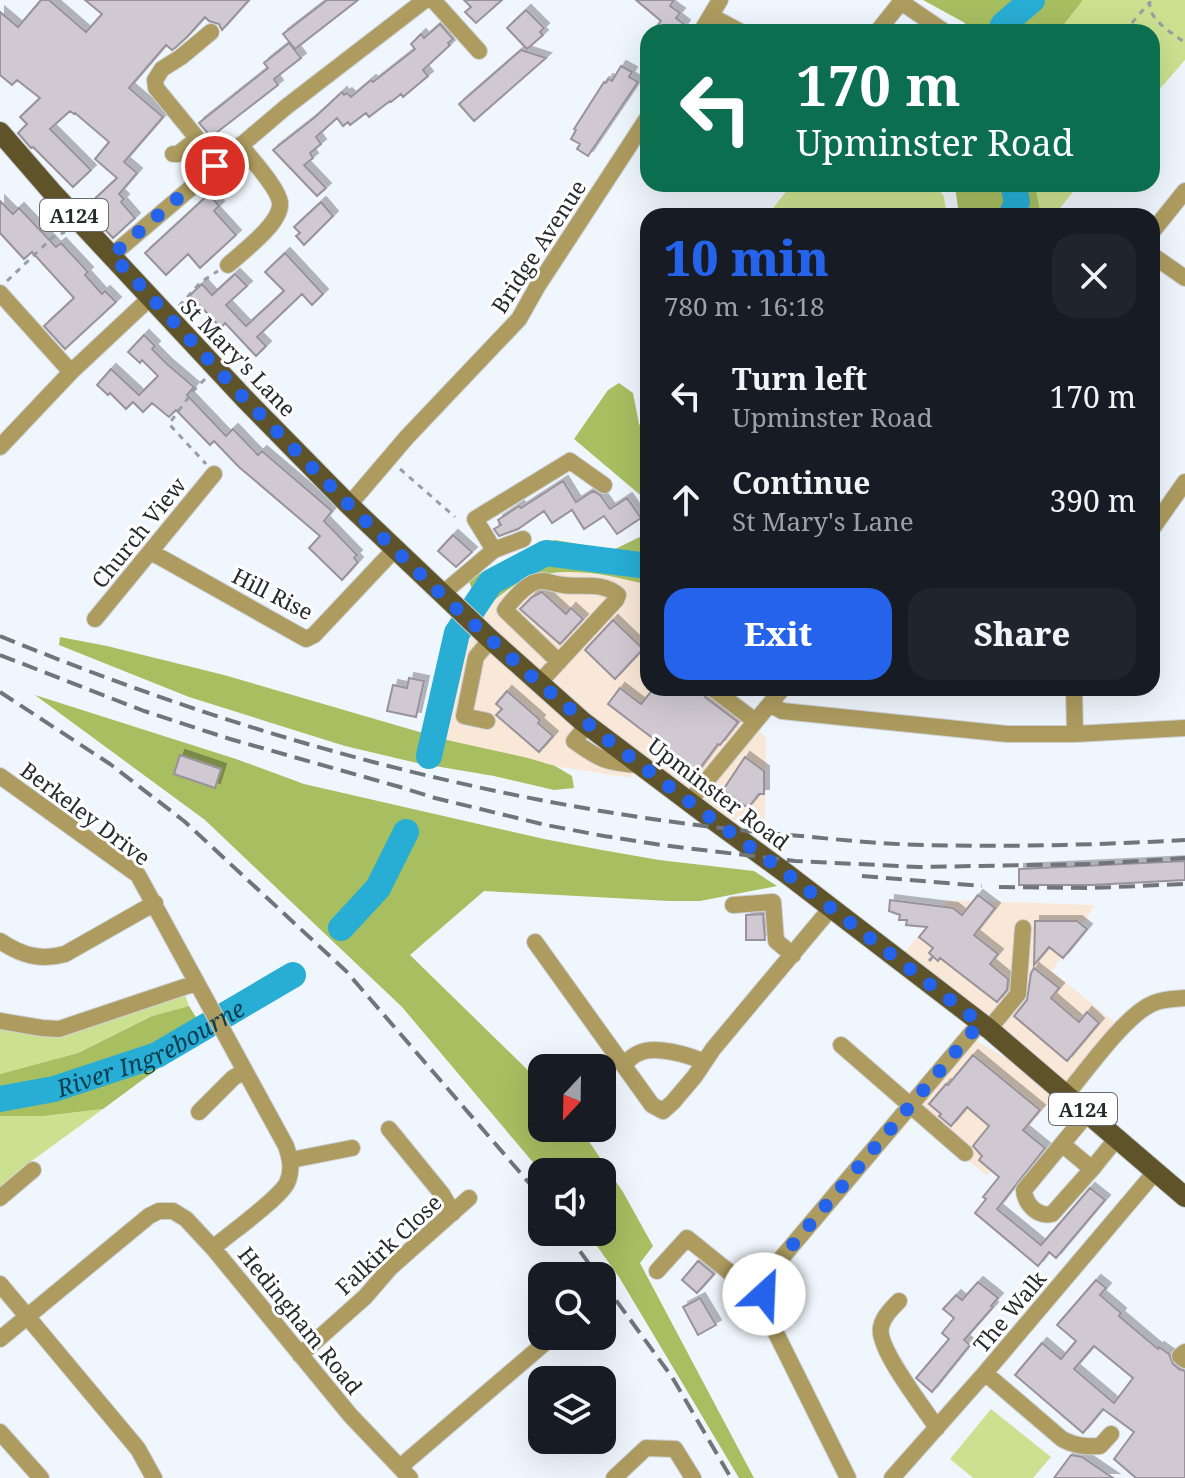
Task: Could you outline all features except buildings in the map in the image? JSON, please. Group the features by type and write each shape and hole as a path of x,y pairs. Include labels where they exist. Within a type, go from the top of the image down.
{"main road":[{"name":"St Mary's Lane","path":"0,132 150,298 349,505"},
{"name":"Upminster Road","path":"349,505 458,610 588,724 984,1026 1185,1197"}],"street":[{"path":"112,255 286,107 425,0"},
{"path":"433,0 479,51"},
{"path":"883,24 901,2 933,24"},
{"path":"705,24 716,5 734,24"},
{"path":"211,32 162,69 155,80 156,88 210,154 215,166"},
{"name":"Bridge Avenue","path":"349,505 519,319 640,129"},
{"path":"173,154 178,154 197,139"},
{"path":"228,265 277,219 280,202 272,186 240,145"},
{"path":"1160,222 1185,191"},
{"path":"1160,261 1185,278"},
{"path":"0,290 71,372"},
{"path":"0,447 71,372 150,298"},
{"path":"494,550 475,519 570,461 604,485"},
{"name":"Church View","path":"95,619 214,474"},
{"path":"1160,518 1185,482"},
{"path":"442,594 494,550 523,539"},
{"name":"Hill Rise","path":"151,552 306,639 314,635 395,549"},
{"path":"539,683 559,662 616,600 618,595 615,592 597,585 562,585 546,580 531,584 508,604 505,610 559,662"},
{"path":"482,631 486,645 476,657 464,716 487,721"},
{"path":"722,696 755,721"},
{"path":"689,802 776,696"},
{"path":"1074,696 1075,734"},
{"path":"770,704 782,711 1007,734 1185,728"},
{"name":"Berkeley Drive","path":"0,776 138,875 291,1160"},
{"path":"733,905 773,902 776,941 793,955"},
{"path":"0,941 27,955 54,957 65,954 155,903"},
{"path":"535,942 652,1105 663,1111 681,1094 831,908"},
{"path":"848,1478 768,1317 764,1294 766,1284 774,1267 910,1104 1018,994 1023,928"},
{"path":"0,1021 59,1029 199,988"},
{"path":"1066,1095 1140,1010 1155,1003 1185,998"},
{"path":"841,1045 965,1153"},
{"path":"623,1065 637,1054 649,1050 689,1055 704,1062"},
{"path":"199,1112 244,1071"},
{"path":"1088,1113 1024,1190 1025,1199 1032,1208 1041,1214 1052,1214 1117,1138"},
{"path":"389,1129 442,1194 453,1213"},
{"path":"1062,1144 1092,1169"},
{"path":"213,1248 276,1197 286,1185 291,1160 352,1148"},
{"path":"0,1198 33,1170"},
{"name":"The Walk","path":"892,1478 1156,1171"},
{"name":"Falkirk Close","path":"300,1355 365,1297 390,1268 469,1198"},
{"name":"Hedingham Road","path":"27,1316 149,1216 159,1211 173,1211 186,1219 213,1248 350,1415 405,1472"},
{"path":"657,1271 687,1238 754,1292 764,1294"},
{"path":"0,1284 138,1449 154,1478"},
{"path":"899,1301 887,1313 881,1337 905,1382 937,1428"},
{"path":"0,1339 27,1316"},
{"path":"405,1472 538,1350"},
{"path":"1185,1352 1180,1356 1185,1360"},
{"path":"985,1373 1062,1439 1074,1445 1100,1446 1111,1434"},
{"path":"0,1432 41,1478"},
{"path":"614,1478 646,1448 675,1449 693,1478"}],"path":[{"path":"1131,24 1151,1"},
{"path":"1151,1 1148,6 1154,18 1185,43"},
{"path":"0,290 53,237 83,225"},
{"path":"168,317 201,282 228,265"},
{"path":"214,474 169,424 193,391 217,368"},
{"path":"388,459 455,517"},
{"path":"928,963 937,952"}],"shaded area":[{"path":"574,571 640,583 640,696 715,696 766,737 765,821 712,819 640,765 630,778 555,766 435,737 457,640 489,604 529,577"},
{"path":"948,900 1095,905 1052,971 1114,1022 987,1176 906,1108 968,1036 1054,1086 899,959"}],"green space":[{"path":"923,0 1083,0 1064,24 965,23"},
{"path":"1083,0 1185,0 1185,60 1160,89 1160,24 1064,24"},
{"path":"786,192 941,192 946,208 773,208"},
{"path":"1036,192 1073,192 1060,208 1040,208"},
{"path":"1036,192 1040,208 958,208 956,193"},
{"path":"619,383 633,393 640,425 640,495 574,439 608,390"},
{"path":"640,537 640,583 590,573 560,572 531,577 489,604 474,594 468,579 555,540 613,550"},
{"path":"60,637 224,675 447,740 528,758 555,766 572,776 574,788 554,790 345,746 189,697 59,645"},
{"path":"35,695 304,784 544,839 659,860 754,871 777,886 700,901 484,891 410,955 528,1070 528,1142 589,1142 600,1158 529,1158 402,1007 205,820"},
{"path":"183,989 189,1006 152,1016 78,1053 0,1074 0,1025 39,1032"},
{"path":"189,1006 206,1033 103,1109 44,1116 0,1116 0,1074 78,1053 152,1016"},
{"path":"103,1109 18,1171 0,1188 0,1116 44,1116"},
{"path":"616,1182 653,1246 640,1263 754,1478 739,1478 616,1273 616,1262 608,1262 597,1246 616,1246"},
{"path":"991,1409 1051,1457 1033,1478 973,1478 950,1459"}],"waterway":[{"name":"River Ingrebourne","path":"1004,24 1032,0"},
{"name":"River Ingrebourne","path":"1014,208 1017,202 1015,192"},
{"name":"River Ingrebourne","path":"429,756 457,633 491,582 546,553 640,565"},
{"name":"River Ingrebourne","path":"341,928 378,888 406,832"},
{"name":"River Ingrebourne","path":"0,1099 54,1089 157,1055 293,975"}],"railway":[{"path":"0,636 195,709 293,740 494,791 595,810 698,825 892,844 1021,846 1185,840"},
{"path":"0,655 144,711 230,739 435,798 604,836 795,861 919,867 1091,864 1185,858"},
{"path":"0,692 110,764 184,821 346,971 528,1182"},
{"path":"862,876 982,886"},
{"path":"999,887 1092,888 1185,884"},
{"path":"576,1246 588,1262"},
{"path":"616,1300 672,1377 731,1478"}],"route":[{"path":"215,166 112,255 131,277 349,505 448,601 582,721 980,1023 774,1267 764,1294"}]}
